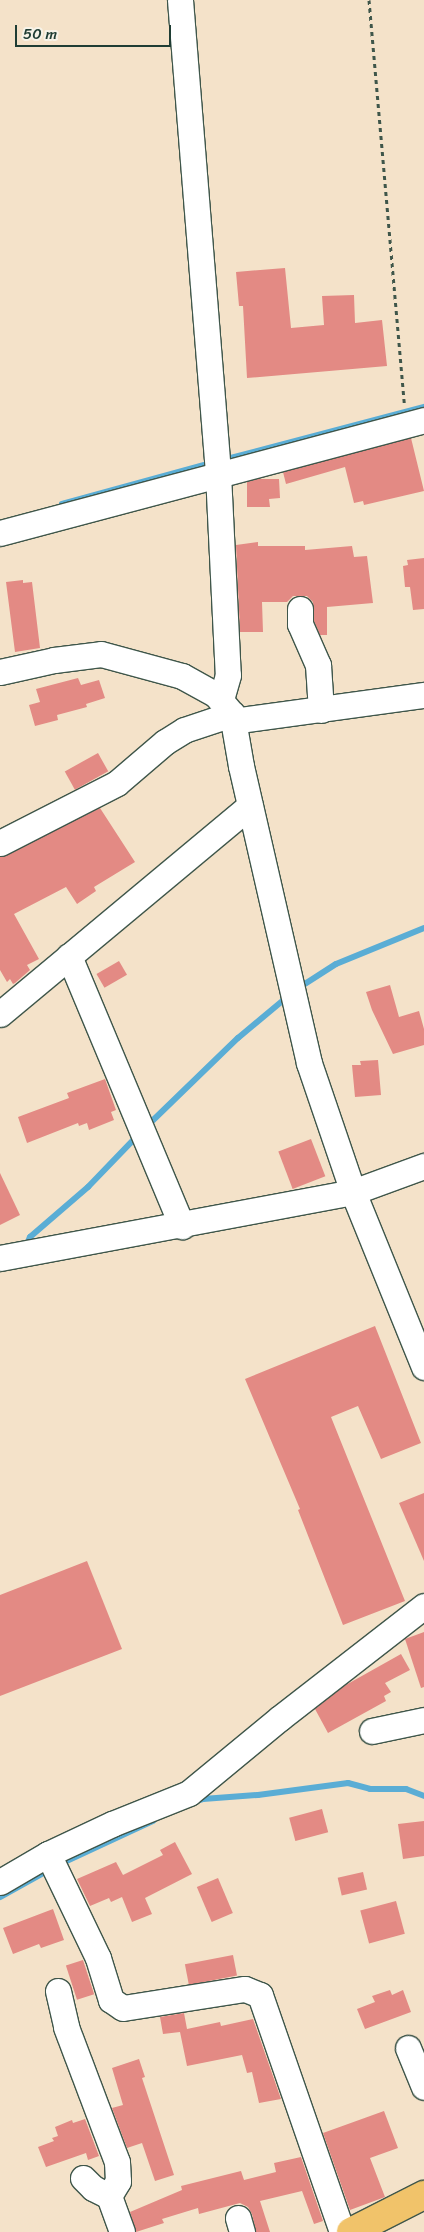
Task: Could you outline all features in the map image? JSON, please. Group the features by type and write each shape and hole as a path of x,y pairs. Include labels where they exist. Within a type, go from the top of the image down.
{"main road":[{"path":"351,2232 424,2195"}],"street":[{"path":"180,0 218,474 229,712 308,1063 353,1192 424,1367"},
{"path":"0,533 218,474 418,427"},
{"path":"300,609 302,630 318,665 321,710"},
{"path":"0,672 54,660 101,654 182,676 216,695 229,712"},
{"path":"0,843 117,783 166,742 184,730 229,712 321,710 424,695"},
{"path":"0,1014 250,806"},
{"path":"69,956 182,1226"},
{"path":"0,1258 182,1226 353,1192 424,1166"},
{"path":"0,1882 48,1854 112,1824 189,1793 280,1718 424,1606"},
{"path":"372,1731 424,1720"},
{"path":"48,1854 98,1958 111,2000 123,2008 245,1989 260,1995 342,2232"},
{"path":"58,1991 66,2027 117,2162 118,2181 109,2196"},
{"path":"408,2048 424,2087"},
{"path":"83,2178 93,2188 109,2196 122,2232"}],"path":[{"path":"369,0 418,427"}],"building":[{"path":"285,268 291,328 324,325 322,296 354,295 355,323 382,320 387,366 247,378 243,306 239,306 236,272"},
{"path":"411,438 424,491 364,505 363,501 354,503 345,467 286,484 283,472"},
{"path":"258,479 279,479 280,498 269,499 270,507 247,507 247,482"},
{"path":"258,542 258,546 305,546 305,550 352,546 354,557 367,556 373,603 327,607 327,635 320,635 314,621 313,602 307,596 293,596 287,602 262,602 263,632 240,632 236,545"},
{"path":"424,558 424,609 413,610 410,587 405,587 403,566 408,565 407,560"},
{"path":"23,580 23,583 32,582 40,648 15,652 6,582"},
{"path":"78,678 81,685 99,680 105,698 86,704 87,707 57,715 58,720 35,726 29,705 40,702 36,689"},
{"path":"98,753 108,771 75,790 65,771"},
{"path":"100,808 135,862 94,887 96,891 77,904 66,887 14,914 39,959 27,965 30,970 15,983 13,984 10,979 7,982 0,970 0,857"},
{"path":"119,961 127,975 104,988 96,974"},
{"path":"390,985 399,1017 419,1011 424,1029 424,1045 393,1054 372,1010 366,992"},
{"path":"378,1060 381,1095 355,1097 352,1065 361,1065 360,1061"},
{"path":"105,1079 116,1110 111,1112 114,1120 89,1130 87,1123 79,1126 78,1123 27,1143 18,1117 69,1098 67,1093"},
{"path":"311,1139 325,1176 293,1189 278,1152"},
{"path":"0,1173 20,1215 0,1225"},
{"path":"375,1326 421,1443 381,1459 358,1406 331,1417 405,1601 343,1625 298,1510 300,1509 245,1379"},
{"path":"424,1493 424,1561 399,1503"},
{"path":"87,1561 122,1649 0,1696 0,1595"},
{"path":"424,1632 424,1687 421,1688 405,1639"},
{"path":"401,1654 410,1670 385,1683 391,1692 384,1696 386,1701 328,1733 315,1709 344,1686"},
{"path":"322,1809 328,1832 295,1841 289,1818"},
{"path":"424,1821 424,1856 403,1859 398,1824"},
{"path":"175,1842 192,1874 145,1898 152,1914 132,1922 122,1897 111,1902 109,1898 90,1906 77,1879 116,1862 123,1875 163,1855 160,1850"},
{"path":"363,1872 367,1890 342,1895 338,1878"},
{"path":"218,1878 233,1913 212,1922 197,1887"},
{"path":"396,1901 405,1934 369,1943 360,1911"},
{"path":"53,1909 64,1940 41,1948 39,1944 13,1954 3,1928"},
{"path":"233,1955 237,1976 189,1985 185,1964"},
{"path":"83,1960 94,1994 77,2000 66,1966"},
{"path":"390,1990 392,1995 403,1990 411,2012 365,2029 357,2009 375,2002 372,1996"},
{"path":"184,2013 187,2029 220,2022 221,2026 253,2019 281,2099 259,2103 252,2072 247,2073 242,2055 187,2066 180,2032 163,2034 160,2017"},
{"path":"139,2059 145,2077 142,2078 174,2175 155,2181 142,2143 127,2148 112,2108 123,2105 112,2068"},
{"path":"384,2111 398,2148 370,2158 385,2197 350,2210 323,2133"},
{"path":"85,2119 99,2156 88,2160 86,2153 46,2167 38,2147 54,2141 52,2138 58,2136 55,2127 72,2120 73,2123"},
{"path":"301,2157 323,2221 314,2224 302,2191 260,2201 270,2232 256,2232 252,2214 248,2207 240,2203 199,2214 198,2208 162,2219 164,2223 136,2232 130,2212 182,2190 181,2186 241,2171 244,2180 276,2172 274,2163"}],"waterway":[{"path":"223,460 424,407"},
{"path":"62,504 211,463"},
{"path":"297,989 336,964 424,928"},
{"path":"146,1127 238,1038 287,997"},
{"path":"26,1246 30,1237 88,1187 137,1136"},
{"path":"194,1802 203,1799 258,1795 348,1783 370,1789 406,1789 424,1796"},
{"path":"58,1865 153,1821"},
{"path":"0,1897 49,1870"}]}
